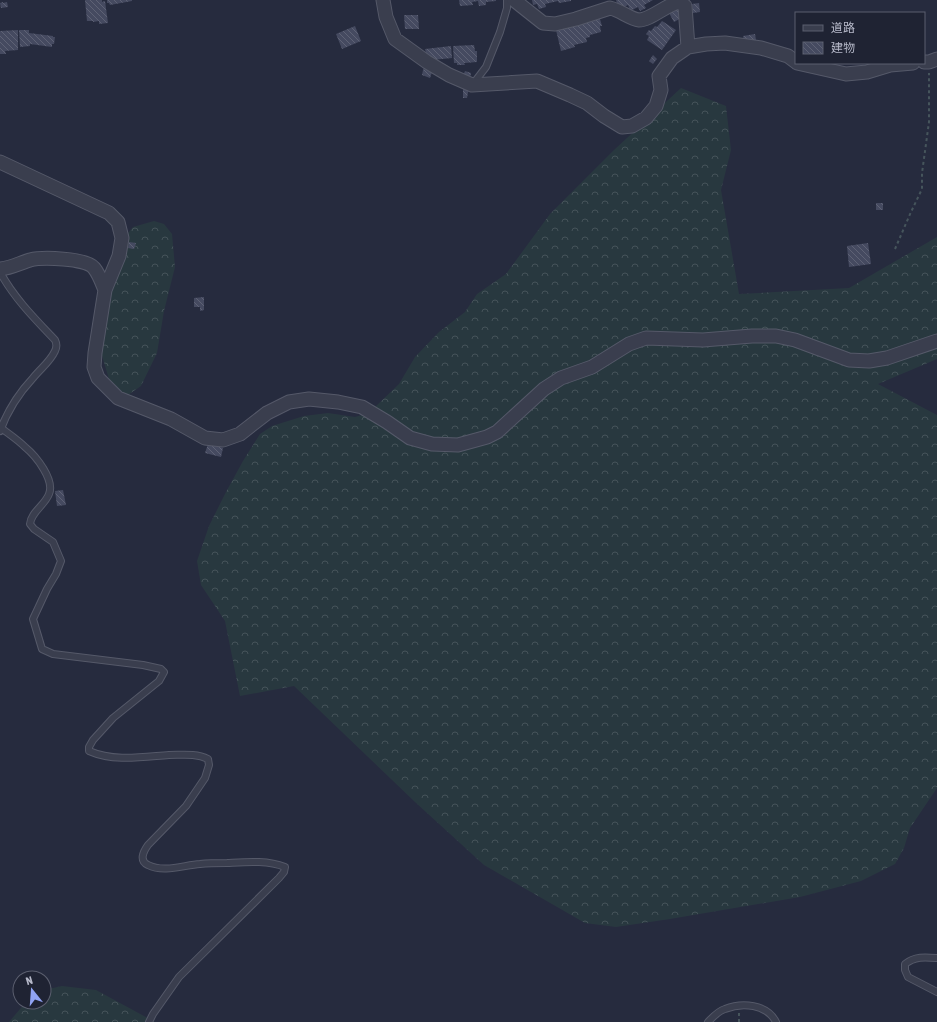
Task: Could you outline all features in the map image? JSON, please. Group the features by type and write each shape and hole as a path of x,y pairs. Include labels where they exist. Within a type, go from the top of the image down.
{"street":[{"path":"383,0 386,17 394,38 427,62 449,75 472,85 537,81 587,103 622,127 632,126 646,118 656,106 661,90 659,76 672,58 688,47 725,43 761,48 788,56 795,61"},
{"path":"514,0 543,23 555,24 610,8 637,20 644,19 672,4 679,2 685,6 688,47"},
{"path":"805,64 846,74 867,72 890,65 902,64"},
{"path":"0,162 109,213 118,222 122,238 119,256 106,290 95,353 94,368 98,378 118,398 171,419 205,438 223,440 240,434 266,413 289,402 309,399 338,402 362,407 410,438 432,444 458,445 487,437 497,432 544,388 561,378 592,367 629,344 646,338 703,340 752,336 776,336 795,340 849,360 869,361 887,358 937,341"},
{"path":"0,271 31,260 49,258 82,262 93,266 106,290"}],"lane":[{"path":"472,85 486,67 502,26 507,8 507,0"},
{"path":"0,271 7,284 28,312 55,340 57,346 55,352 32,378 14,402 1,429 26,447 41,465 51,487 49,495 30,519 30,524 34,529 53,542 61,561 33,619 42,648 53,654 143,665 164,672 159,681 113,718 92,740 89,751 97,755 113,758 135,758 185,754 208,759 209,765 204,778 186,806 144,851 142,857 144,862 149,866 161,868 200,864 251,862 278,864 285,867 284,872 279,878 179,976 149,1022"},
{"path":"937,958 921,957 910,960 905,964 904,970 908,977 937,992"},
{"path":"708,1022 714,1015 725,1009 739,1005 754,1006 763,1009 774,1018 776,1022"}],"path":[{"path":"895,249 922,189 922,173 929,122 930,61"}],"green space":[{"path":"681,88 726,106 731,150 721,190 739,294 849,288 937,237 937,359 878,384 937,415 937,788 910,828 904,848 895,864 861,881 800,897 616,927 585,923 484,865 415,802 294,686 240,696 225,621 201,585 197,561 209,526 243,461 260,434 272,426 304,416 328,413 355,417 374,408 399,384 415,357 439,332 465,312 477,294 506,274 550,214 614,150"},
{"path":"154,221 164,224 172,234 175,267 164,311 157,353 141,386 128,395 114,396 100,349 113,251 133,227"},
{"path":"62,986 96,990 155,1022 9,1022 19,1010 52,1010 52,988"}],"building":[{"path":"85,0 105,1 108,23 99,24 99,21 87,21"},
{"path":"107,0 132,1 110,5 107,3"},
{"path":"459,0 496,1 486,2 486,5 479,6 478,1 472,2 473,5 460,6"},
{"path":"532,0 571,1 559,3 558,1 545,4 546,7 539,9 537,4 533,5"},
{"path":"616,0 653,0 644,5 646,8 640,11 638,7 630,10 628,5 624,7 617,3"},
{"path":"7,2 8,7 1,8 0,3"},
{"path":"699,3 700,12 693,13 692,4"},
{"path":"676,6 683,17 674,22 668,11"},
{"path":"404,15 418,15 419,29 405,29"},
{"path":"600,19 602,26 600,26 601,32 590,35 590,37 586,38 587,42 574,45 575,47 561,51 556,30"},
{"path":"662,21 676,30 662,50 647,40 649,36 646,34 655,26 657,27"},
{"path":"355,26 361,41 342,49 336,34"},
{"path":"18,30 18,50 5,51 6,54 0,54 0,31"},
{"path":"19,30 29,30 29,33 53,36 55,37 54,44 52,44 52,47 30,44 30,46 20,47"},
{"path":"755,34 756,40 744,41 743,36"},
{"path":"474,45 475,51 477,51 477,62 464,63 465,65 457,65 457,63 454,63 453,46"},
{"path":"451,46 452,58 432,60 427,57 425,49"},
{"path":"653,55 657,59 653,64 649,61"},
{"path":"424,69 432,72 430,78 422,75"},
{"path":"465,71 471,73 470,78 463,76"},
{"path":"463,86 469,87 467,98 463,98"},
{"path":"876,203 883,203 883,210 876,210"},
{"path":"129,242 136,243 134,249 128,248"},
{"path":"868,243 871,264 849,267 847,246"},
{"path":"204,297 204,310 200,311 200,307 194,307 194,298"},
{"path":"208,444 223,448 221,457 205,453"},
{"path":"63,490 66,505 57,506 55,491"}]}
